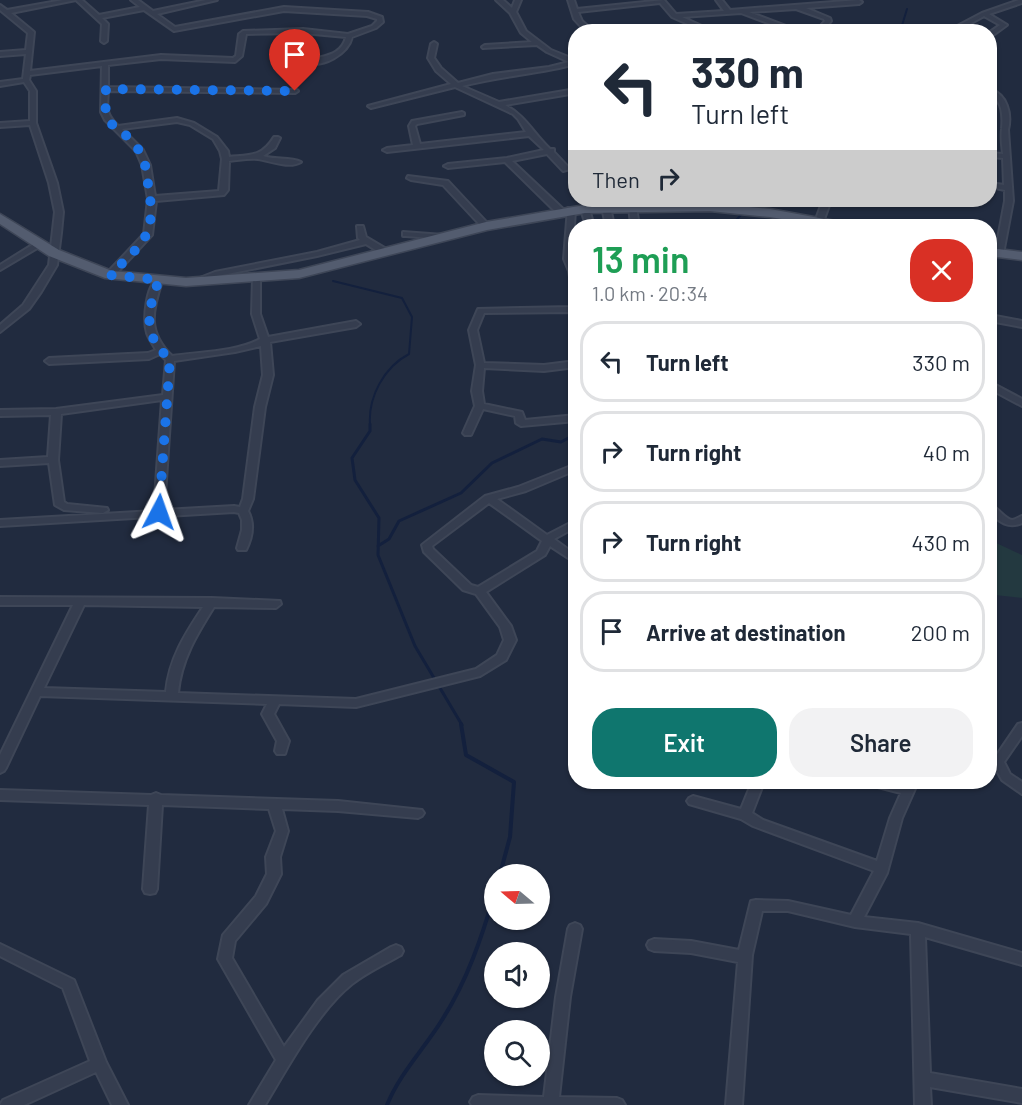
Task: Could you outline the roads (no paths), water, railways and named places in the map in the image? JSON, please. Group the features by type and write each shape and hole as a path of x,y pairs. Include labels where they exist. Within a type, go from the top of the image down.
{"main road":[{"path":"0,219 54,254 110,275 196,282 299,274 486,226 565,211 632,207"},
{"path":"728,207 801,219"},
{"path":"997,253 1022,256"}],"street":[{"path":"3,10 73,0"},
{"path":"79,0 105,24 104,40"},
{"path":"0,84 27,76 105,63 161,57 235,60 239,57 242,34 245,32 303,31 349,36 374,27 380,22 380,18 368,14 289,9 178,29 171,28 134,0"},
{"path":"153,13 214,0"},
{"path":"498,0 513,12 523,32 537,43 568,58"},
{"path":"513,12 518,0"},
{"path":"571,0 578,24"},
{"path":"719,0 728,12"},
{"path":"773,0 778,7"},
{"path":"574,11 662,1 674,16 694,24"},
{"path":"964,24 984,14 1022,1"},
{"path":"674,16 859,2"},
{"path":"621,17 623,5"},
{"path":"799,7 827,18 825,24"},
{"path":"100,17 146,8"},
{"path":"0,329 26,307 53,265 59,212 53,183 33,123 33,91 27,76 31,32 3,10"},
{"path":"740,11 771,24"},
{"path":"984,14 1004,25 997,30"},
{"path":"681,19 683,24"},
{"path":"309,62 335,55 346,45 349,36"},
{"path":"485,47 537,43"},
{"path":"434,44 431,58 435,67 446,79 524,120 531,134 551,151 566,169"},
{"path":"0,54 29,52"},
{"path":"105,63 104,112 116,128 139,150 146,165 152,199 148,235 110,275"},
{"path":"371,106 457,85 568,63"},
{"path":"106,89 295,91"},
{"path":"495,104 568,92"},
{"path":"997,95 1000,97 1008,119 1005,130 1008,217 997,247"},
{"path":"417,147 412,126 414,122 462,114"},
{"path":"116,128 186,121 214,138 224,150 226,159 224,190 221,193 152,199"},
{"path":"0,125 33,123"},
{"path":"387,150 531,134"},
{"path":"258,157 267,152 276,138"},
{"path":"448,166 507,160 551,151"},
{"path":"997,155 1006,156"},
{"path":"226,159 258,157 272,161 297,162"},
{"path":"507,160 565,211 568,259"},
{"path":"411,178 445,183 486,226"},
{"path":"997,186 1008,188"},
{"path":"606,207 609,219"},
{"path":"632,207 634,219"},
{"path":"585,209 588,219"},
{"path":"360,228 362,238 385,252"},
{"path":"406,234 444,237"},
{"path":"196,282 215,274 317,254 367,241"},
{"path":"0,268 40,244"},
{"path":"243,511 248,499 260,407 268,375 265,340 256,314 256,279"},
{"path":"159,280 147,315 161,351 170,359"},
{"path":"468,433 480,406 477,391 480,365 473,330 481,312 568,305"},
{"path":"997,319 1022,324"},
{"path":"170,359 214,351 245,349 260,345 265,340 356,324"},
{"path":"49,361 149,356 161,351"},
{"path":"159,512 170,359"},
{"path":"480,365 544,368 568,365"},
{"path":"997,390 1022,403"},
{"path":"0,413 56,412 167,397"},
{"path":"480,406 519,414 521,423 568,419"},
{"path":"56,412 53,460 61,505 122,514"},
{"path":"0,463 53,460"},
{"path":"38,692 356,703 480,672 502,657 510,640 506,626 480,591 467,588 428,550 427,545 489,498 522,489 568,470"},
{"path":"489,498 568,554"},
{"path":"0,523 234,509 243,511 247,517 248,531 242,548"},
{"path":"997,514 1005,521 1012,523 1022,519"},
{"path":"480,591 541,553 547,540 568,528"},
{"path":"0,602 276,604"},
{"path":"172,695 173,672 187,640 212,603"},
{"path":"0,768 79,604"},
{"path":"275,700 268,714 283,741 281,751"},
{"path":"997,756 1022,726"},
{"path":"997,764 1006,777 1022,789"},
{"path":"746,814 755,789"},
{"path":"855,921 880,868 896,818 909,789"},
{"path":"0,795 274,803 418,813"},
{"path":"150,889 156,798"},
{"path":"693,801 746,814 758,823 880,868"},
{"path":"274,803 282,831 273,857 274,874 261,900 228,939 224,948 225,959 284,1060"},
{"path":"734,1105 745,955 756,905 789,906 855,921 918,929 1022,959"},
{"path":"551,1103 563,998 575,929"},
{"path":"918,929 923,1105"},
{"path":"654,945 691,947 737,956 745,955"},
{"path":"0,950 69,984 99,1064 120,1105"},
{"path":"257,1105 284,1060 323,1004 348,979 396,951"},
{"path":"8,1105 99,1064"},
{"path":"923,1079 1022,1096"},
{"path":"478,1102 617,1105"}],"waterway":[{"path":"902,24 907,9"},
{"path":"737,219 748,207"},
{"path":"333,281 402,298 412,317 409,354 392,367 379,384 370,414 370,431 352,458 355,480 379,518 378,546"},
{"path":"378,546 389,539 399,521 461,493 492,463 542,439 561,442 568,438"},
{"path":"378,546 378,555 415,646 462,725"},
{"path":"461,724 466,755 514,782 510,837 503,864"},
{"path":"387,1105 405,1072 451,1005 466,974 484,926"}]}
